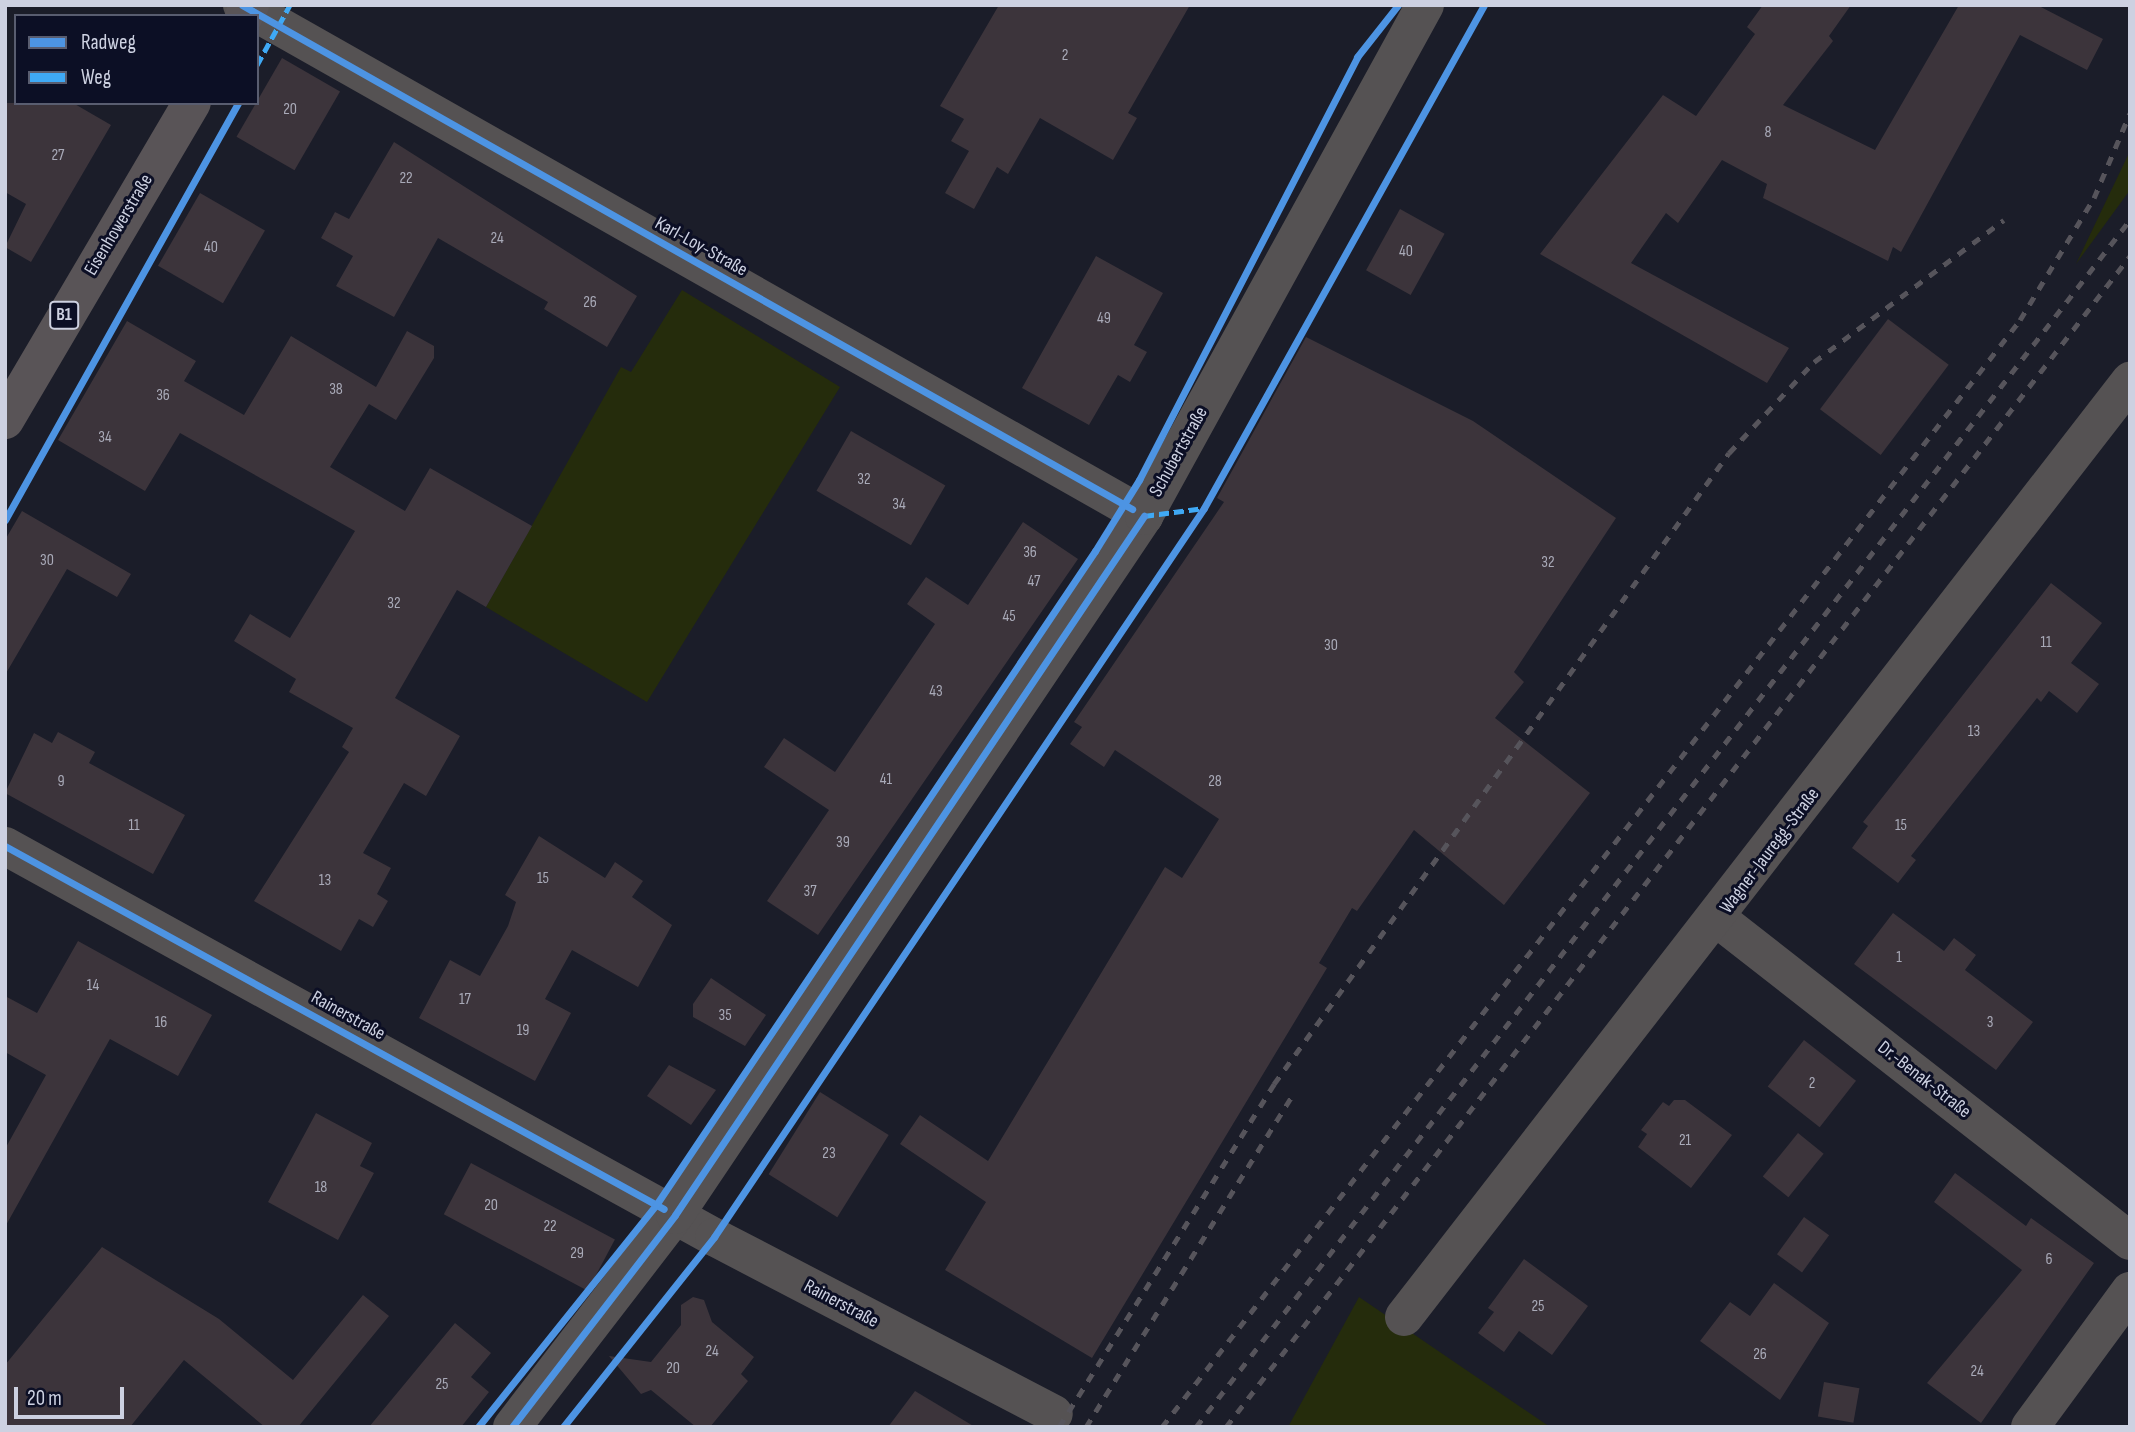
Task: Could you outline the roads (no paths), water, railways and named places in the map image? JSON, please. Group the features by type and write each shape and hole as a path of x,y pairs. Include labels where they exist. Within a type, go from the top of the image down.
{"main road":[{"name":"Eisenhowerstraße","path":"5,420 191,105"}],"street":[{"name":"Schubertstraße","path":"512,1427 675,1216 1144,516 1425,5"},
{"name":"Karl-Loy-Straße","path":"259,16 1144,516"},
{"name":"Wagner-Jauregg-Straße","path":"1404,1317 1718,919 2130,381"},
{"name":"Rainerstraße","path":"5,846 675,1216 1054,1414"},
{"name":"Dr.-Benak-Straße","path":"1718,919 2130,1241"},
{"path":"2031,1427 2130,1292"}],"railway":[{"path":"1162,1427 2020,320 2094,198 2130,113"},
{"path":"1059,1427 1274,1084 1729,453 1814,362 2004,220"},
{"path":"1196,1427 2130,220"},
{"path":"1226,1427 2130,256"},
{"path":"1086,1427 1293,1094"}]}
